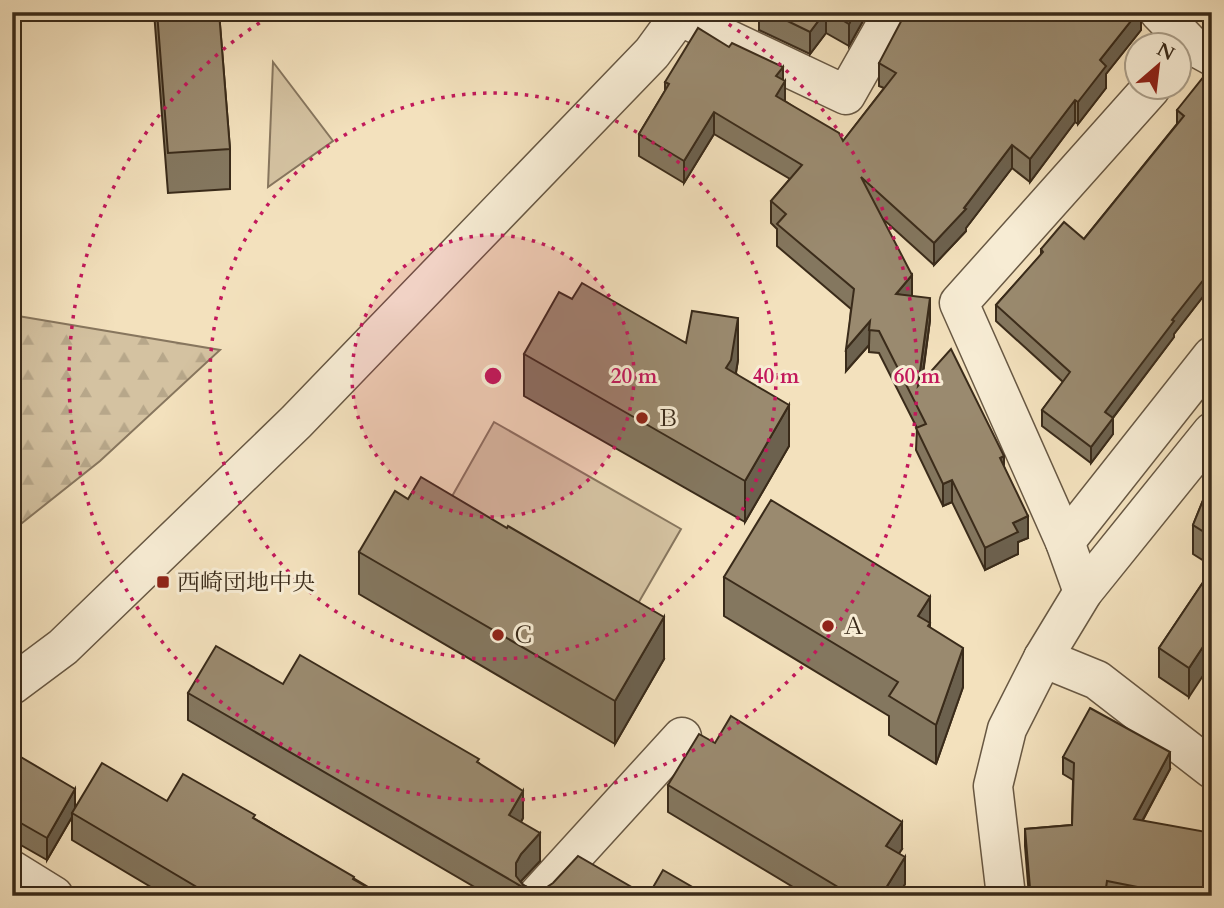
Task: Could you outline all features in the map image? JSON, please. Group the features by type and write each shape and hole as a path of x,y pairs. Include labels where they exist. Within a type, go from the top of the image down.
{"street":[{"path":"12,684 63,647 296,422 652,53 680,14 846,96 893,12"},
{"path":"1158,12 1179,32"},
{"path":"1083,592 1065,542 959,303 1138,102"},
{"path":"1065,542 1212,356"},
{"path":"1006,896 993,786 1007,729 1043,658 1083,592 1212,432"},
{"path":"1043,658 1097,680 1212,769"},
{"path":"537,896 682,737"},
{"path":"12,870 54,896"}],"green space":[{"path":"273,62 333,141 268,187"},
{"path":"12,315 220,350 100,461 12,531"},
{"path":"494,422 681,529 632,614 446,507"}],"building":[{"path":"157,12 219,12 230,149 168,153"},
{"path":"769,12 825,12 810,32"},
{"path":"829,12 855,12 849,24"},
{"path":"906,12 1138,12 1100,60 1106,66 1078,102 1075,100 1030,159 1012,145 964,208 966,209 934,243 861,177 912,275 896,294 930,298 918,386 951,349 1004,456 1000,458 1028,516 1013,523 1018,532 985,548 952,480 943,484 916,428 926,424 879,331 869,330 870,321 846,349 854,289 777,224 786,214 771,201 802,165 714,112 684,161 639,134 669,84 665,82 698,28 729,47 732,43 783,67 776,76 785,81 776,96 839,133 843,141 896,73 879,63"},
{"path":"1205,75 1212,81 1212,255 1207,260 1212,263 1212,269 1105,412 1113,418 1091,447 1042,410 1070,372 996,305 1043,252 1041,249 1064,222 1084,239 1184,116 1177,110 1183,102 1192,102 1192,91"},
{"path":"582,283 686,343 692,311 738,318 731,360 726,368 789,405 745,481 524,354 559,292 572,299"},
{"path":"421,477 664,617 615,701 359,552 395,491 408,499"},
{"path":"1212,478 1212,537 1193,525"},
{"path":"771,500 930,597 918,616 930,623 928,626 963,648 936,725 889,696 898,682 724,577"},
{"path":"1212,569 1212,633 1189,668 1159,648"},
{"path":"216,646 283,684 300,655 479,759 477,762 523,791 509,815 540,833 516,863 516,876 523,885 533,890 544,889 578,856 647,896 538,896 188,693"},
{"path":"1090,708 1170,752 1134,819 1212,833 1212,896 1183,896 1107,881 1106,888 1030,888 1025,829 1072,825 1074,763 1063,757"},
{"path":"731,716 902,822 886,846 905,857 881,896 853,896 668,785 699,734 715,743"},
{"path":"14,753 75,789 47,838 12,818"},
{"path":"102,763 167,801 183,774 255,815 253,818 383,896 212,896 72,813"},
{"path":"663,870 708,896 648,896"}],"place":[{"name":"Ｂ","path":"642,418"},
{"name":"西崎団地中央","path":"163,582"},
{"name":"Ａ","path":"828,626"},
{"name":"Ｃ","path":"498,635"}]}
